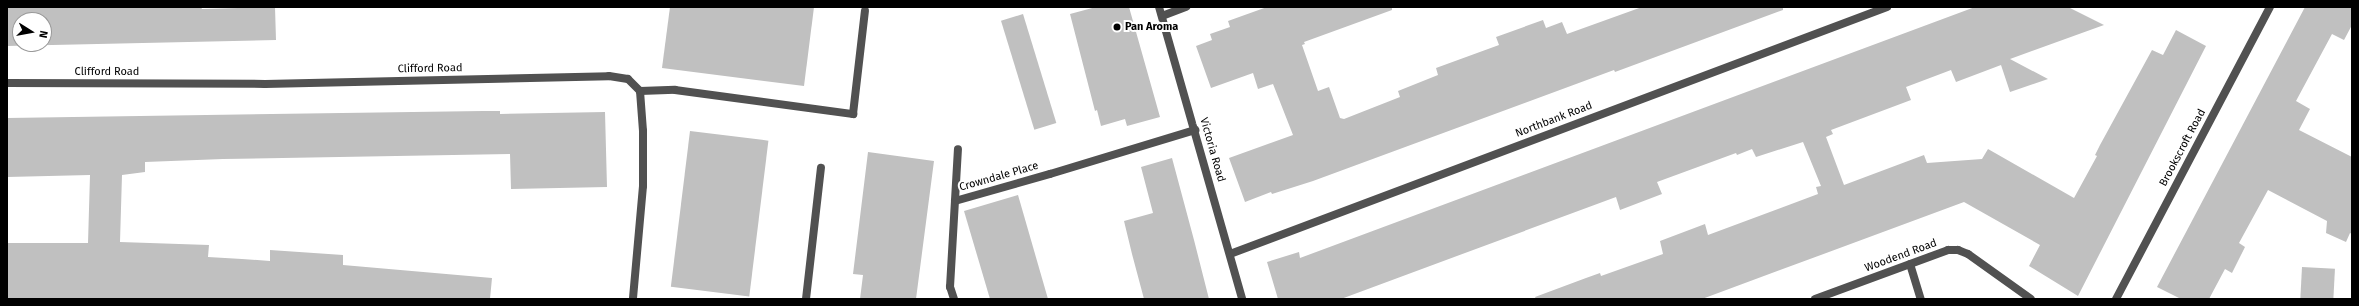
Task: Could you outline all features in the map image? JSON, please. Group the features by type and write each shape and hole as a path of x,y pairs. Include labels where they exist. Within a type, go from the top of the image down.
{"street":[{"name":"Victoria Road","path":"1159,7 1242,299"},
{"path":"1162,16 1186,7"},
{"name":"Northbank Road","path":"1230,254 1887,7"},
{"name":"Brookscroft Road","path":"2116,299 2270,7"},
{"path":"633,299 643,186 643,131 640,91 675,90 853,114 865,11"},
{"name":"Clifford Road","path":"7,83 266,84 609,76 628,79 640,91"},
{"name":"Crowndale Place","path":"955,201 1195,130"},
{"name":"Crowndale Place","path":"954,299 950,287 958,149"},
{"path":"806,299 822,168"},
{"name":"Woodend Road","path":"1815,299 1948,250 1958,250 1968,254 2031,299"},
{"path":"1910,264 1921,299"}],"building":[{"path":"7,7 201,7 202,9 275,7 276,40 52,45 52,12 12,12 12,46 7,46"},
{"path":"670,7 814,7 804,86 662,68"},
{"path":"1096,7 1129,7 1160,117 1127,126 1125,119 1101,126 1097,110 1095,111 1070,14"},
{"path":"1267,7 1392,7 1392,10 1304,42 1305,44 1302,45 1318,91 1329,87 1340,118 1344,119 1400,97 1398,91 1438,75 1436,68 1499,45 1496,37 1543,20 1546,28 1562,22 1567,34 1642,7 1783,7 1783,10 1615,72 1614,70 1313,181 1272,194 1271,192 1245,202 1229,158 1293,135 1273,84 1258,89 1253,73 1211,88 1196,46 1212,40 1210,34 1230,27 1228,21"},
{"path":"1975,7 2068,7 2104,25 2010,59 2048,79 2010,92 2001,65 1956,82 1951,70 1906,87 1911,100 1831,130 1833,134 1826,137 1844,185 1924,155 1927,163 1982,159 1988,149 2074,198 2097,156 2095,155 2100,145 2152,50 2163,55 2176,30 2206,46 2078,296 2029,266 2040,245 1964,202 1702,299 1536,299 1535,297 1600,273 1601,276 1663,254 1660,241 1705,224 1708,235 1818,194 1816,187 1821,186 1803,142 1756,157 1752,149 1737,155 1736,153 1657,182 1662,194 1620,210 1616,197 1341,299 1278,299 1267,262 1299,252 1300,258"},
{"path":"2305,7 2352,7 2352,25 2344,40 2332,34 2296,101 2310,109 2299,130 2352,157 2352,234 2350,233 2346,242 2326,233 2327,221 2268,190 2239,243 2245,247 2232,273 2225,269 2209,299 2181,299 2157,287"},
{"path":"1023,14 1056,123 1034,130 1001,21"},
{"path":"500,111 500,114 605,112 607,187 511,189 510,154 223,159 145,162 145,172 122,175 120,242 209,245 208,257 270,261 270,250 343,255 343,265 492,278 490,299 7,299 7,243 88,243 90,175 7,177 7,118"},
{"path":"690,131 768,141 749,296 671,287"},
{"path":"868,152 934,161 916,299 860,299 863,275 853,274"},
{"path":"1172,158 1209,299 1144,299 1132,254 1124,221 1153,213 1141,167"},
{"path":"1018,195 1048,299 990,299 964,211"},
{"path":"2302,267 2335,269 2333,299 2300,299"}],"place":[{"name":"Pan Aroma","path":"1117,27"}]}
